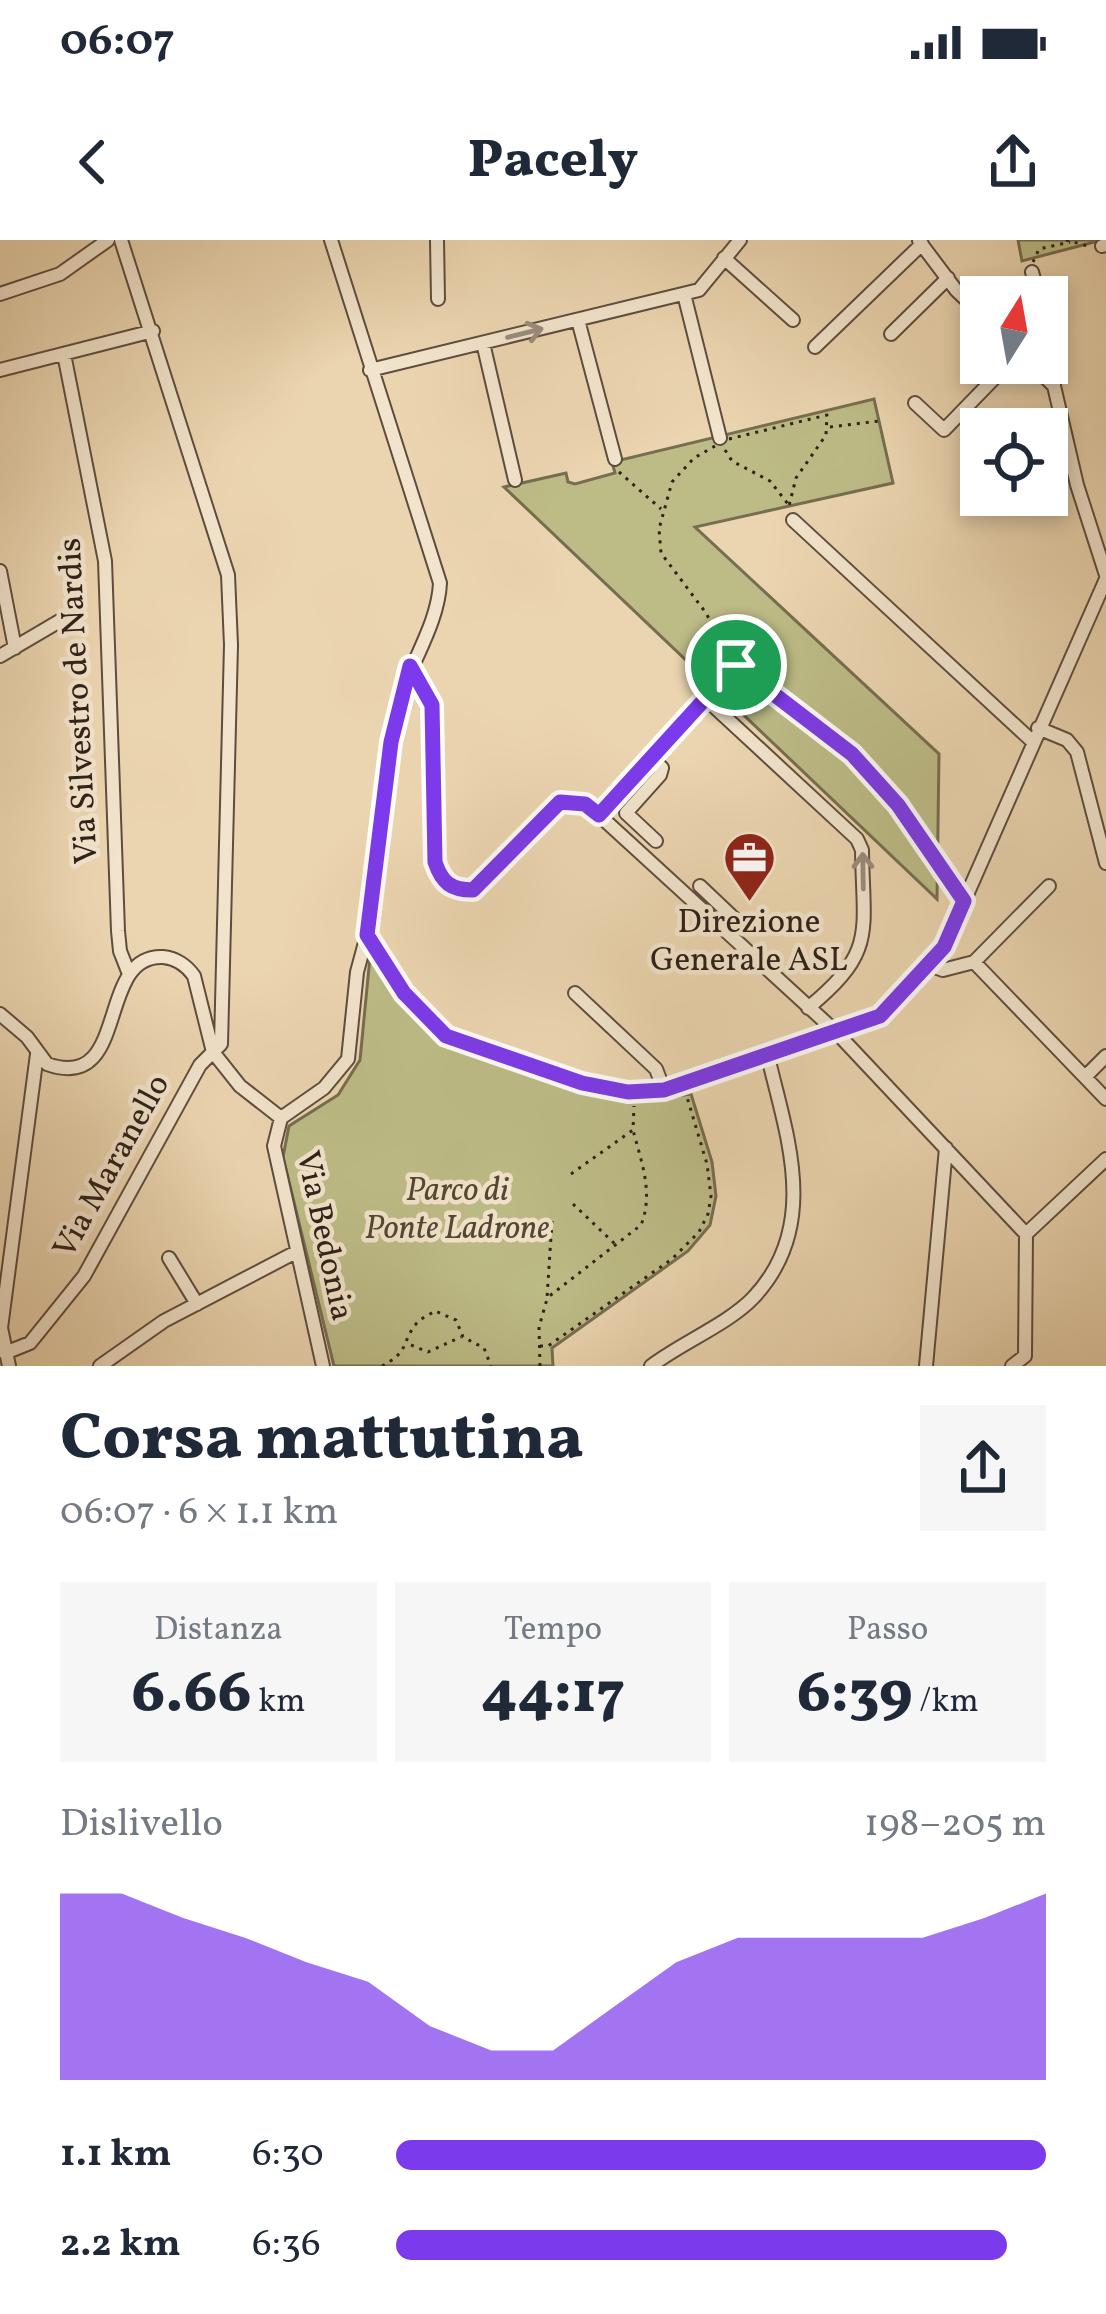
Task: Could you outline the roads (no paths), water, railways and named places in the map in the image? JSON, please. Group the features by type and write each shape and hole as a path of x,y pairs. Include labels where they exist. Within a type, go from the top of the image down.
{"street":[{"path":"0,294 60,274 109,240"},
{"path":"121,240 229,575 222,1030 221,1044 213,1052"},
{"path":"0,1014 27,1037 47,1064 73,1070 96,1055 129,974 152,958 164,957 188,967 200,995 213,1052 240,1086 281,1118 324,1088 349,1059 391,742 410,666 439,606 440,583 331,240"},
{"path":"437,240 438,299"},
{"path":"370,370 699,290 740,240"},
{"path":"815,347 920,242 960,291"},
{"path":"724,258 793,320"},
{"path":"1032,272 1033,276"},
{"path":"891,334 948,278"},
{"path":"684,294 721,440"},
{"path":"578,320 615,462"},
{"path":"0,370 153,331"},
{"path":"483,343 515,480"},
{"name":"Via Silvestro de Nardis","path":"64,354 105,561 118,931 129,974"},
{"path":"915,403 944,430 989,384"},
{"path":"367,935 404,993 446,1036 582,1083 634,1092 664,1090 880,1016 944,947 1106,577 1054,386"},
{"path":"793,520 1035,734 1067,740 1077,752 1106,862"},
{"path":"0,571 15,647"},
{"path":"0,656 63,619"},
{"path":"410,666 432,705 435,862 440,878 456,890 473,890 560,802 585,804 599,815 835,1031 1025,1234 1025,1356 1012,1366"},
{"path":"599,815 708,700 857,839 862,850 862,947 841,980 808,1008"},
{"path":"653,759 662,768 660,776 626,813 656,841"},
{"path":"700,886 738,922"},
{"path":"929,965 943,970 974,962 1048,886"},
{"path":"974,962 1106,1100"},
{"path":"575,993 656,1069 664,1090"},
{"name":"Via Maranello","path":"5,1356 30,1342 84,1276 200,1065 213,1052"},
{"path":"5,1356 2,1328 7,1272 37,1054"},
{"path":"1084,1077 1106,1056"},
{"path":"660,1363 752,1299 778,1262 794,1224 794,1174 768,1057"},
{"name":"Via Bedonia","path":"281,1118 274,1145 323,1366"},
{"path":"926,1366 946,1148"},
{"path":"1025,1234 1106,1159"},
{"path":"100,1366 164,1321 296,1252"},
{"path":"169,1258 196,1304"}],"place":[{"name":"Direzione Generale ASL","path":"749,903"}],"park label":[{"name":"Parco di Ponte Ladrone","path":"457,1211"}]}
